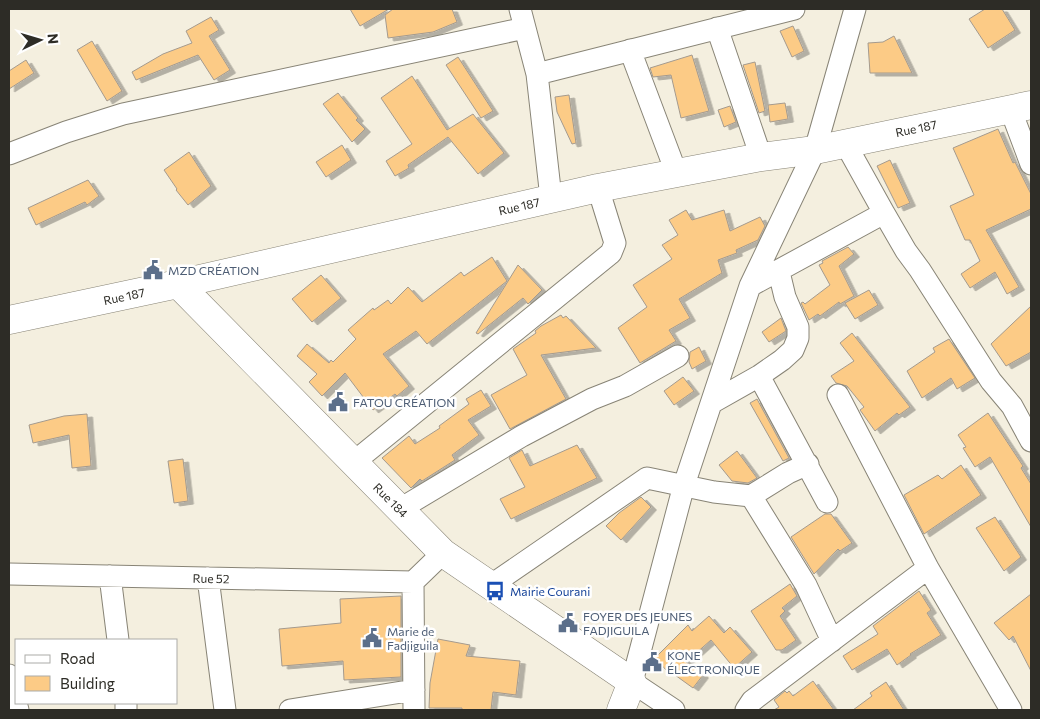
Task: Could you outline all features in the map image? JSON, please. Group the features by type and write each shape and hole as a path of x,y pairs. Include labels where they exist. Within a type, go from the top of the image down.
{"street":[{"path":"537,74 794,9"},
{"path":"621,710 632,682 684,485 750,286 815,150 855,9"},
{"path":"9,154 66,132 123,114 522,18 537,74 551,198"},
{"path":"717,28 761,157"},
{"path":"630,50 676,172"},
{"path":"1021,107 1031,164"},
{"name":"Rue 187","path":"9,320 178,284 598,188 761,157 815,150 1021,107"},
{"path":"845,143 906,250 991,380 1012,406 1031,441"},
{"path":"354,462 611,253 615,243 598,188"},
{"path":"750,286 884,213"},
{"path":"713,402 759,376 793,350 798,338 798,327 785,297 778,272"},
{"name":"Rue 184","path":"178,284 444,553 632,682"},
{"path":"400,509 522,436 592,399 647,374 678,356"},
{"path":"759,376 808,464 826,502"},
{"path":"838,395 928,568 1011,710"},
{"path":"490,586 646,478 714,492 751,496 788,473 808,464"},
{"path":"751,496 806,585 832,641"},
{"path":"290,710 414,700 413,582 444,553"},
{"path":"746,710 752,701 928,568"},
{"name":"Rue 52","path":"9,574 413,582"},
{"path":"110,576 118,639"},
{"path":"208,578 225,710"},
{"path":"9,675 15,698"},
{"path":"632,682 674,710"}],"building":[{"path":"350,9 389,9 360,26"},
{"path":"393,9 452,9 457,22 433,32 388,38 385,15"},
{"path":"985,9 1002,9 1015,30 988,48 969,19"},
{"path":"211,17 219,30 209,36 230,70 214,80 198,55 136,80 132,72 163,54 192,43 186,31"},
{"path":"793,26 804,51 792,57 780,31"},
{"path":"894,36 912,73 870,73 868,43 883,42"},
{"path":"92,41 122,91 107,101 77,50"},
{"path":"692,55 709,111 681,118 671,75 653,77 650,68"},
{"path":"458,57 493,111 481,118 446,65"},
{"path":"26,60 34,73 9,89 9,71"},
{"path":"755,62 765,111 759,113 743,65"},
{"path":"412,76 447,130 473,114 504,153 478,174 448,137 408,165 409,168 395,176 386,161 412,144 381,98"},
{"path":"338,93 358,118 356,120 365,129 352,142 323,104"},
{"path":"569,95 576,143 572,144 557,112 555,97"},
{"path":"785,103 788,119 770,122 768,105"},
{"path":"730,106 736,122 724,127 718,110"},
{"path":"998,129 1013,163 1015,162 1031,194 1031,209 986,230 1019,287 1007,294 995,272 970,288 961,274 980,261 970,240 965,240 950,206 974,195 953,148"},
{"path":"342,145 351,160 326,177 316,162"},
{"path":"189,152 211,186 188,205 164,170"},
{"path":"890,160 910,203 898,208 877,166"},
{"path":"88,180 99,196 87,205 85,202 36,225 28,208"},
{"path":"686,210 692,220 724,210 730,231 760,217 765,226 758,240 736,250 737,253 718,260 722,273 679,299 690,318 669,330 676,341 640,363 618,328 647,307 633,285 672,259 662,245 678,235 669,220"},
{"path":"848,247 854,254 839,266 854,296 840,304 839,302 820,316 818,314 809,320 801,303 805,304 830,285 819,265 823,263 822,261"},
{"path":"492,257 507,281 427,344 416,331 383,354 409,386 397,396 395,394 373,410 345,373 322,396 309,382 317,374 297,356 307,344 329,363 331,360 333,362 356,339 348,330 373,308 374,310 388,300 391,304 408,287 422,302 461,272 464,276"},
{"path":"518,265 542,290 528,304 523,298 478,334 476,333"},
{"path":"321,275 341,298 312,322 292,299"},
{"path":"869,290 878,305 855,319 845,303"},
{"path":"1031,306 1031,352 1006,366 991,344"},
{"path":"561,315 563,318 566,316 596,348 541,355 566,399 510,429 491,395 527,375 513,349 536,333 535,331 541,326"},
{"path":"781,318 786,331 769,342 762,332"},
{"path":"852,333 910,407 899,415 897,413 875,431 860,410 864,407 847,386 836,383 831,376 854,361 840,343"},
{"path":"949,339 975,378 957,389 951,378 922,398 907,371 935,352 933,348"},
{"path":"699,347 706,361 692,369 689,362 690,352"},
{"path":"683,377 694,391 674,405 664,391"},
{"path":"481,390 491,406 468,420 479,435 452,455 455,460 422,481 420,479 411,488 382,458 409,436 415,444 440,428 439,426 469,404 466,399"},
{"path":"757,399 789,458 783,461 750,403"},
{"path":"988,413 1023,466 1021,468 1031,484 1031,527 990,457 975,467 963,448 966,447 958,435"},
{"path":"87,414 91,466 72,468 69,435 33,443 29,425 64,416"},
{"path":"577,445 597,478 511,519 500,499 525,487 509,458 522,450 530,466"},
{"path":"737,451 757,478 748,483 732,481 719,465"},
{"path":"183,459 188,501 174,503 168,461"},
{"path":"961,465 981,495 924,534 904,495 938,475 942,479"},
{"path":"641,497 651,507 621,540 606,526 619,513"},
{"path":"825,514 831,514 852,543 840,551 838,549 814,574 791,537"},
{"path":"995,517 1021,557 1004,571 976,528"},
{"path":"790,584 797,596 782,608 785,611 780,616 796,640 782,650 776,650 751,611"},
{"path":"919,591 931,610 927,613 941,635 910,654 897,665 887,649 852,670 843,656 878,634 873,626"},
{"path":"1031,594 1031,671 1013,636 1009,640 994,623"},
{"name":"Marie de Fadjiguila","path":"401,596 401,677 344,680 343,661 282,666 279,629 341,623 340,599"},
{"path":"709,616 724,633 730,627 752,652 734,668 711,640 686,662 703,675 693,688 667,671 655,658 688,625 692,631"},
{"path":"438,639 470,645 466,656 520,661 516,695 493,692 491,710 429,708 430,683"},
{"path":"813,681 834,710 774,710 779,707 774,700 785,691 787,693 789,691 793,696"},
{"path":"886,682 904,710 853,710 872,696 870,693"}],"place":[{"name":"MZD CRÉATION","path":"153,270"},
{"name":"FATOU CRÉATION","path":"338,402"},
{"name":"Mairie Courani","path":"495,591"},
{"name":"FOYER DES JEUNES FADJIGUILA","path":"568,623"},
{"name":"Marie de Fadjiguila","path":"372,638"},
{"name":"KONE ÉLECTRONIQUE","path":"652,662"}]}
